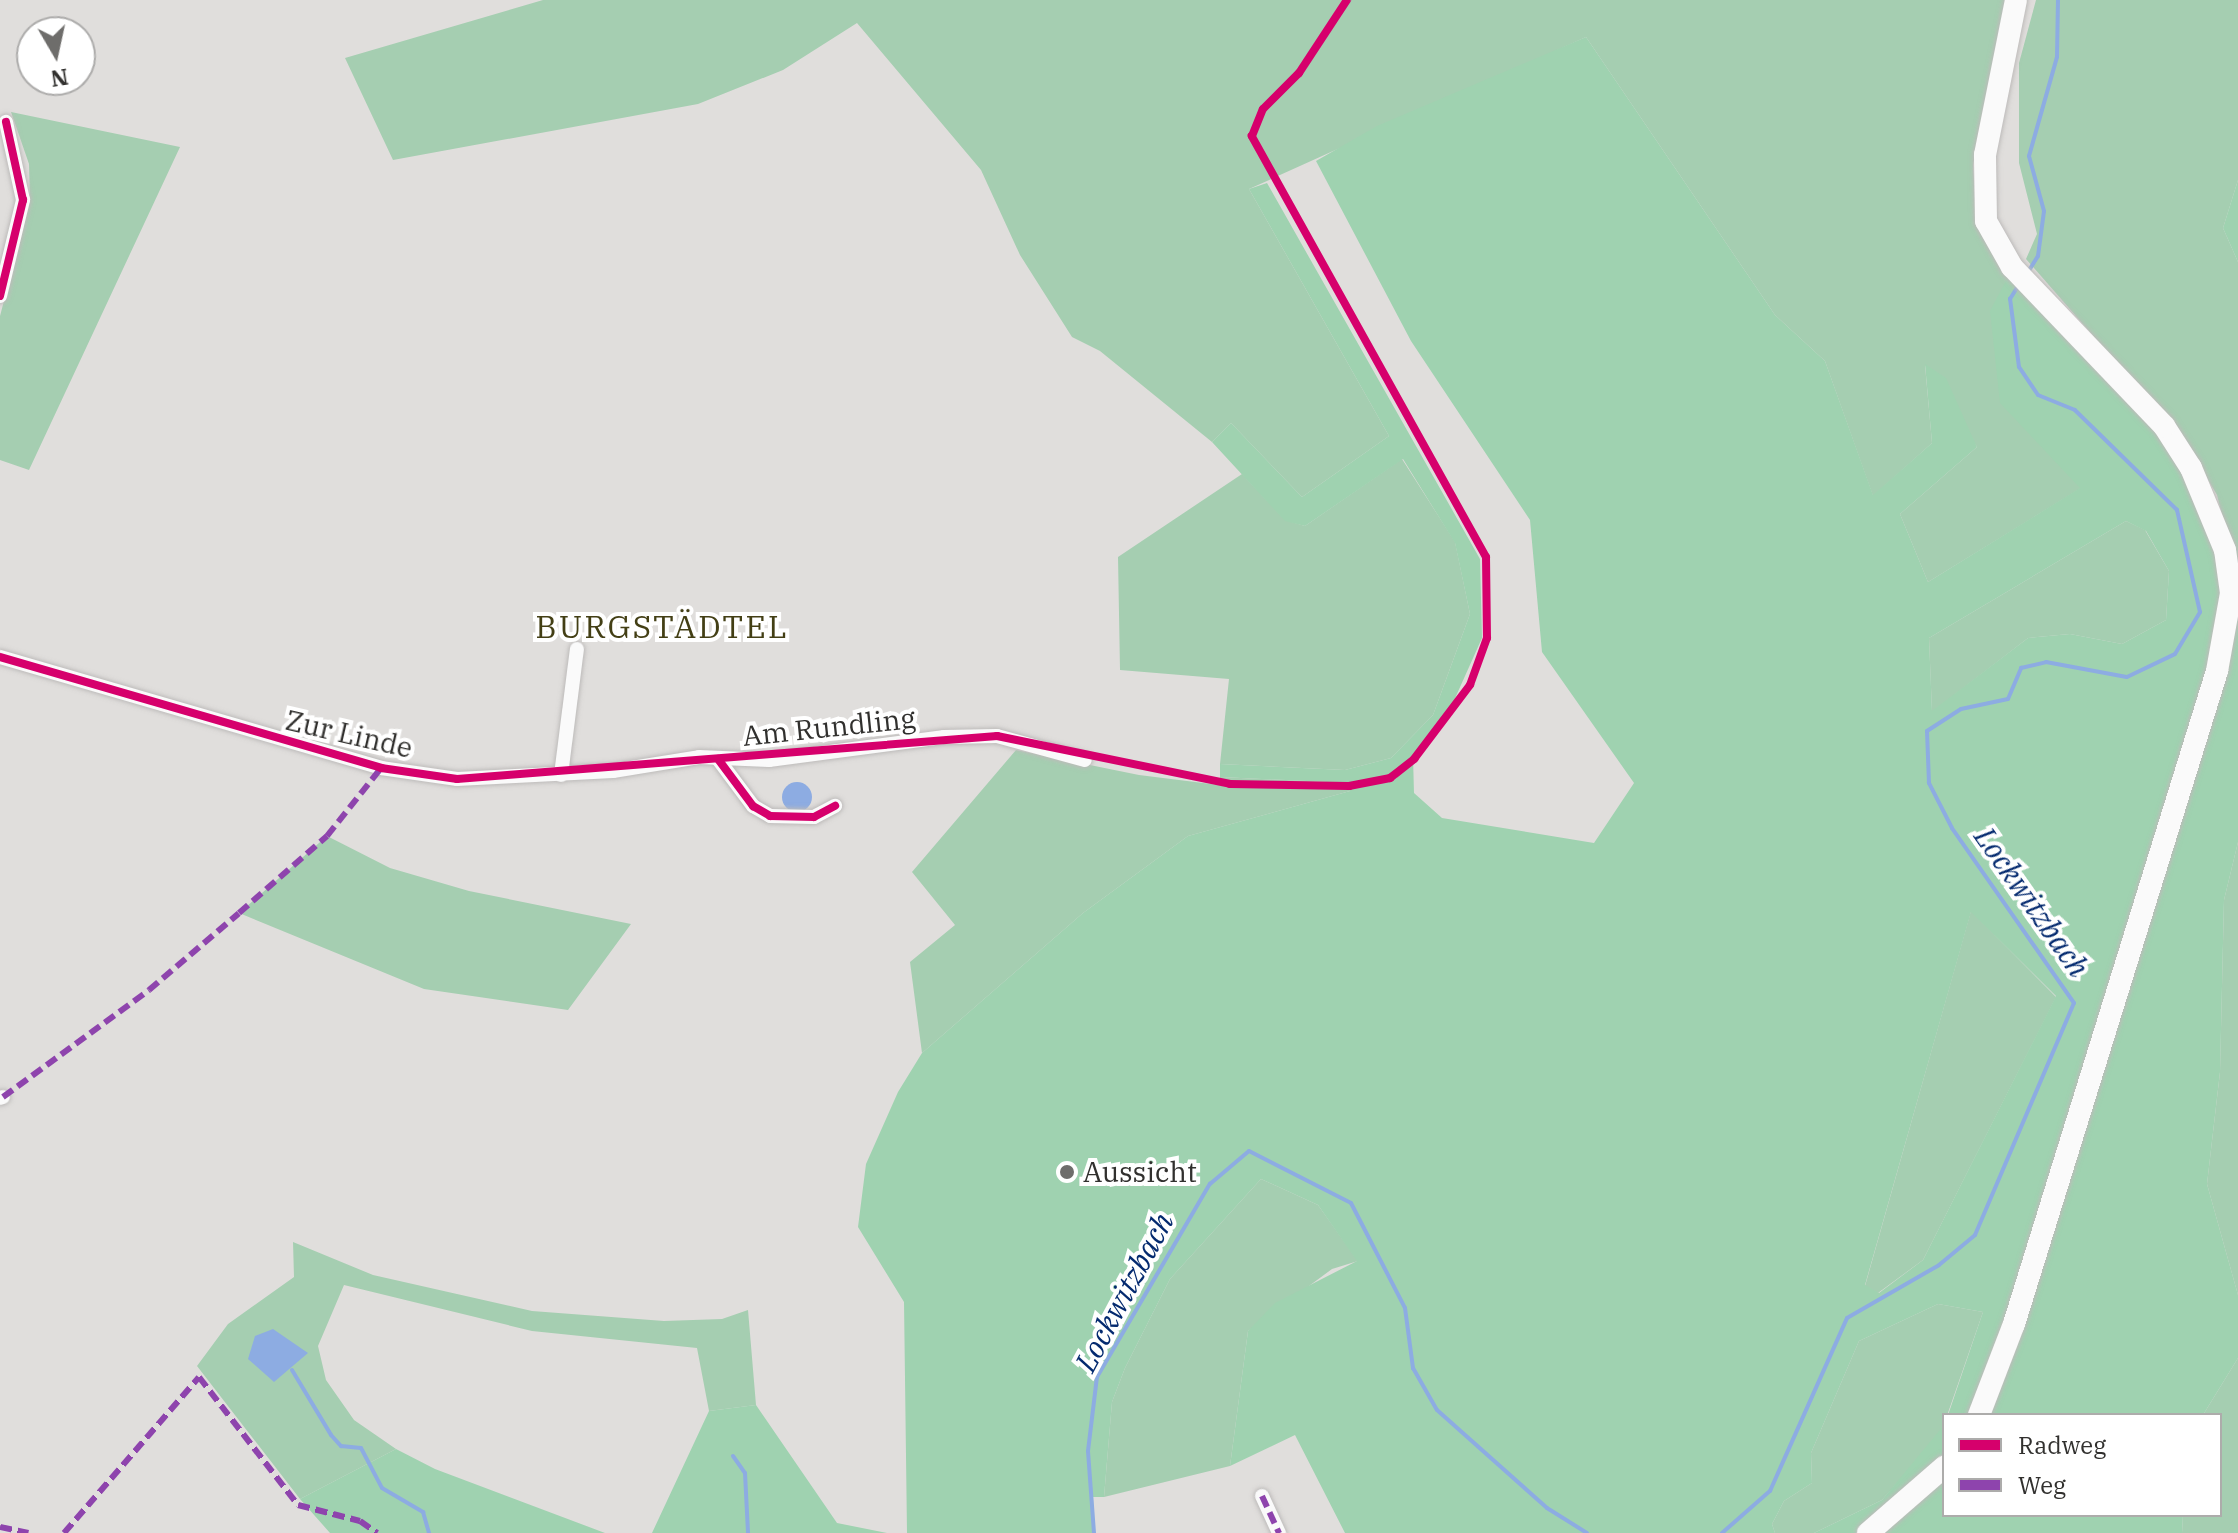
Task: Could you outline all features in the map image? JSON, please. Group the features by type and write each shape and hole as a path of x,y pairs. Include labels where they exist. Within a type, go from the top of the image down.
{"main road":[{"path":"1980,1413 2014,1324 2217,671 2231,593 2210,505 2185,458 2012,267 1995,244 1983,193 2016,0"},
{"path":"1868,1533 1942,1469"}],"street":[{"path":"0,296 23,200 6,122"},
{"path":"561,775 577,649"},
{"name":"Zur Linde","path":"0,657 381,768 457,779 561,775 699,757"},
{"name":"Am Rundling","path":"699,757 718,759 997,736 1085,760"},
{"name":"Am Rundling","path":"718,759 753,806 770,816 814,817 835,806"},
{"path":"1262,1496 1279,1533"}],"green space":[{"path":"543,0 2007,0 1973,165 1976,217 2008,277 2081,488 1928,582 1900,514 1977,447 1925,365 1932,443 1873,496 1825,361 1775,315 1586,37 1249,189 1389,436 1302,497 1231,423 1212,442 1100,351 1072,337 1020,255 981,170 857,23 783,70 698,104 393,160 345,58"},
{"path":"2036,0 2238,0 2238,180 2223,228 2238,262 2238,579 2217,495 2185,441 2026,259 2037,234 2019,163 2019,63"},
{"path":"1586,37 1775,315 1825,361 1873,495 1932,443 1925,364 1946,378 1977,447 1900,514 1928,582 2080,488 2000,403 1990,311 2008,277 2153,426 2184,469 2238,588 2238,842 2224,900 2220,1072 2207,1184 2238,1295 2238,1358 2204,1413 1949,1413 1983,1312 1938,1304 1859,1341 1811,1453 1812,1483 1784,1501 1772,1524 1775,1533 1345,1533 1295,1435 1230,1466 1248,1331 1275,1303 1357,1261 1318,1205 1261,1179 1170,1279 1125,1368 1112,1402 1104,1497 1093,1497 1094,1533 907,1533 904,1302 858,1227 866,1164 898,1092 922,1053 1083,913 1188,836 1350,791 1348,783 1220,777 1220,764 1345,770 1391,758 1433,715 1470,614 1455,543 1403,459 1305,526 1285,521 1212,442 1231,423 1302,497 1389,436 1249,189 1267,183 1480,559 1482,638 1448,714 1413,756 1414,793 1442,818 1594,843 1634,783 1542,652 1530,520 1411,341 1316,161 1377,126","holes":["2126,521 2146,531 2169,571 2166,620 2122,644 2070,634 2028,638 1932,711 1929,638","1971,912 2056,996 1923,1260 1879,1293 1865,1285"]},
{"path":"11,112 180,147 29,470 0,460 0,316 30,202 29,164"},
{"path":"2238,180 2238,262 2223,228"},
{"path":"1402,459 1455,542 1470,614 1433,715 1391,758 1345,770 1220,764 1229,679 1120,670 1118,557 1242,474 1285,520 1305,526"},
{"path":"2126,521 2145,530 2169,571 2166,620 2122,644 2070,634 2028,638 1932,712 1929,638"},
{"path":"1016,750 1139,775 1219,785 1220,777 1348,783 1350,791 1188,836 1083,913 922,1053 910,962 955,925 912,872"},
{"path":"327,836 390,868 469,891 631,924 568,1010 424,989 239,913"},
{"path":"2238,842 2238,1295 2207,1184 2220,1072 2224,900"},
{"path":"1971,911 2056,997 1923,1260 1878,1293 1865,1286"},
{"path":"1261,1179 1318,1205 1358,1261 1332,1269 1248,1331 1230,1466 1104,1497 1112,1402 1125,1368 1170,1279"},
{"path":"293,1242 373,1275 532,1311 664,1321 722,1319 748,1310 756,1405 709,1411 697,1348 532,1331 344,1285 318,1346 326,1380 354,1420 396,1449 300,1499 197,1366 228,1324 294,1277"},
{"path":"1938,1304 1983,1312 1948,1413 1942,1413 1941,1433 1882,1500 1814,1533 1775,1533 1772,1524 1784,1501 1812,1483 1811,1453 1859,1341"},
{"path":"2238,1358 2238,1533 2182,1533 2183,1517 2222,1517 2222,1413 2204,1413"},
{"path":"756,1405 837,1523 887,1533 652,1533 709,1411"},
{"path":"1942,1427 1942,1517 2183,1517 2182,1533 1814,1533 1882,1500"},
{"path":"396,1449 435,1469 605,1533 330,1533 300,1499"}],"water":[{"path":"797,782 808,786 812,797 808,808 797,812 786,808 782,797 786,786"},
{"path":"273,1329 308,1353 274,1382 248,1359 255,1336"}],"waterway":[{"name":"Lockwitzbach","path":"2028,272 2038,256 2044,211 2029,156 2057,57 2058,0"},
{"name":"Lockwitzbach","path":"1722,1533 1770,1491 1847,1318 1939,1265 1975,1235 2074,1003 1952,828 1929,783 1927,731 1961,709 2008,699 2021,668 2046,662 2127,677 2175,654 2200,612 2177,510 2075,410 2038,395 2019,367 2010,299 2018,286"},
{"name":"Lockwitzbach","path":"1094,1533 1088,1451 1097,1377 1210,1184 1249,1151 1351,1203 1405,1308 1413,1368 1437,1410 1547,1508 1587,1533"},
{"path":"292,1370 331,1435 341,1446 361,1448 382,1488 423,1512 429,1533"},
{"path":"733,1456 745,1473 748,1533"}],"marked path":[{"path":"3,1097 149,990 239,913 327,836 381,768"},
{"path":"64,1533 199,1377 298,1505 360,1521 377,1533"},
{"path":"1262,1496 1279,1533"},
{"path":"0,1527 28,1533"}],"cycle path":[{"path":"0,657 381,768 457,779 997,736 1230,784 1349,786 1390,778 1414,759 1470,685 1487,638 1486,557 1252,136 1263,109 1299,73 1347,0"},
{"path":"0,296 23,200 6,122"},
{"path":"718,759 753,806 770,816 814,817 835,806"}],"place":[{"name":"Aussicht","path":"1067,1172"}],"district":[{"name":"BURGSTÄDTEL","path":"662,626"}]}
